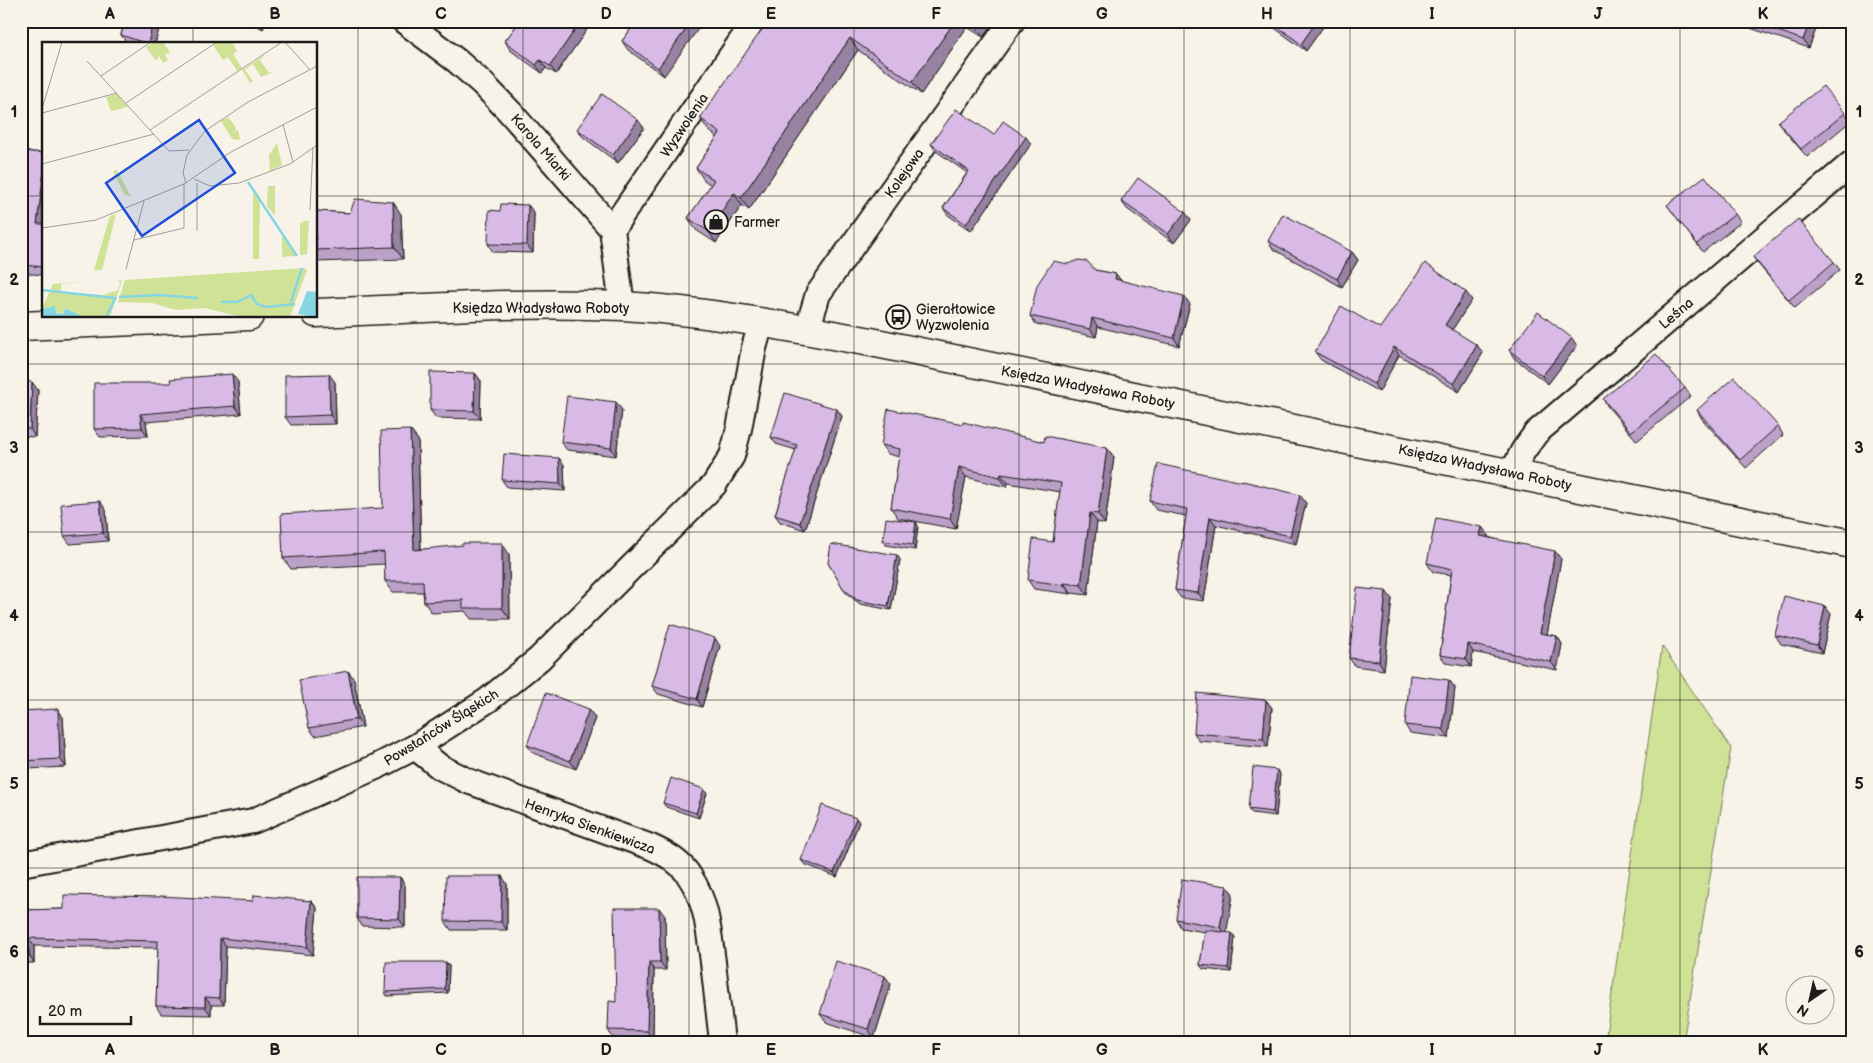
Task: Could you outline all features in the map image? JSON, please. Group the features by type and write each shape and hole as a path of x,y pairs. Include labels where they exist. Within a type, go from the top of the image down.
{"main road":[{"name":"Księdza Władysława Roboty","path":"318,314 510,306 622,306 761,323 807,330 1852,544"},
{"path":"21,326 203,318"}],"street":[{"name":"Karola Miarki","path":"404,21 457,61 482,83 510,112 612,229"},
{"name":"Wyzwolenia","path":"612,229 755,21"},
{"name":"Kolejowa","path":"807,330 818,294 1012,21"},
{"name":"Leśna","path":"1512,473 1523,451 1536,433 1852,163"},
{"path":"612,229 622,306"},
{"name":"Powstańców Śląskich","path":"21,864 253,821 378,766 414,747 488,700 538,659 714,485 732,456 754,348 761,323"},
{"name":"Henryka Sienkiewicza","path":"414,747 440,767 468,781 651,847 669,856 679,864 690,876 697,889 707,919 722,1042"}],"green space":[{"path":"1662,646 1731,748 1683,1042 1605,1042"}],"building":[{"path":"125,21 153,21 148,42 142,42 121,35"},
{"path":"520,21 581,21 550,66 540,60 536,65 505,41"},
{"path":"637,21 692,21 658,68 622,41"},
{"path":"768,21 798,21 804,26 807,21 955,21 912,82 850,38 741,198 734,193 708,231 688,218 714,180 696,168 720,133 700,118"},
{"path":"969,21 978,21 975,26"},
{"path":"1270,21 1317,21 1301,44"},
{"path":"1750,21 1810,21 1803,40"},
{"path":"1823,86 1845,113 1801,149 1778,122"},
{"path":"602,94 638,120 613,155 577,129"},
{"path":"956,109 994,135 1003,121 1026,137 966,224 943,208 969,171 931,144"},
{"path":"21,151 42,153 42,186 37,224 42,224 42,267 21,265"},
{"path":"1705,176 1735,214 1697,244 1667,205"},
{"path":"1138,178 1185,212 1168,234 1121,201"},
{"path":"355,199 393,202 394,247 318,250 318,211 350,213"},
{"path":"501,204 528,205 527,245 488,244 489,210 500,211"},
{"path":"1283,214 1352,252 1337,279 1268,241"},
{"path":"1798,219 1834,262 1789,300 1753,257"},
{"path":"1078,260 1087,261 1095,270 1116,274 1115,279 1184,296 1174,338 1092,318 1090,329 1030,316 1037,285 1053,261 1068,264"},
{"path":"1425,263 1466,292 1445,325 1477,345 1454,384 1394,347 1374,384 1315,352 1341,306 1380,328"},
{"path":"1538,312 1572,338 1542,376 1509,350"},
{"path":"1656,354 1685,388 1631,432 1603,399"},
{"path":"430,372 475,373 474,411 430,410"},
{"path":"232,374 235,406 140,414 142,428 94,429 94,383 171,383 170,379"},
{"path":"329,374 330,415 285,417 285,375"},
{"path":"1734,377 1778,426 1740,460 1697,410"},
{"path":"21,381 32,382 30,429 21,428"},
{"path":"785,393 837,409 800,523 775,515 797,445 771,437"},
{"path":"567,396 616,402 611,448 561,442"},
{"path":"888,409 963,424 963,422 1044,442 1045,436 1107,448 1098,514 1090,513 1081,585 1064,583 1064,585 1028,580 1033,539 1053,542 1061,483 1001,474 1000,477 959,467 950,519 891,508 900,449 881,445"},
{"path":"410,430 414,550 463,545 463,543 502,543 502,608 463,608 463,600 424,602 423,581 385,581 384,552 283,558 281,514 383,508 381,431"},
{"path":"504,454 559,458 560,484 502,480"},
{"path":"1158,464 1243,481 1300,495 1290,536 1210,517 1198,593 1175,590 1187,509 1150,501"},
{"path":"100,501 103,533 64,536 61,504"},
{"path":"886,518 916,522 913,545 883,541"},
{"path":"1436,518 1482,527 1480,536 1555,551 1540,633 1557,636 1551,662 1468,644 1466,659 1440,655 1452,569 1427,563"},
{"path":"831,544 897,555 888,606 857,600 843,588 828,563"},
{"path":"1357,588 1386,591 1379,661 1349,658"},
{"path":"1784,596 1825,606 1817,645 1775,635"},
{"path":"670,624 715,638 697,699 652,686"},
{"path":"348,671 357,719 309,728 299,680"},
{"path":"1410,675 1449,680 1443,729 1405,725"},
{"path":"546,693 589,709 570,761 527,745"},
{"path":"1197,693 1266,700 1263,739 1194,733"},
{"path":"58,709 60,759 21,761 21,711"},
{"path":"1253,767 1277,770 1273,812 1249,809"},
{"path":"671,778 704,789 696,813 663,803"},
{"path":"822,805 856,818 834,873 801,860"},
{"path":"446,876 502,876 501,922 445,921"},
{"path":"357,877 400,877 399,919 357,918"},
{"path":"1182,879 1227,886 1220,927 1176,919"},
{"path":"64,895 160,896 253,901 254,895 311,901 307,947 220,938 219,998 205,997 205,1007 156,1006 158,941 28,938 29,955 21,955 21,910 64,909"},
{"path":"614,908 659,908 660,962 649,962 647,1031 608,1030 609,1001 616,1002"},
{"path":"1205,930 1232,933 1228,968 1200,965"},
{"path":"836,961 885,976 868,1029 820,1014"},
{"path":"386,962 446,962 445,989 385,992"}],"place":[{"name":"Farmer","path":"716,222"},
{"name":"Gierałtowice Wyzwolenia","path":"898,317"}]}
